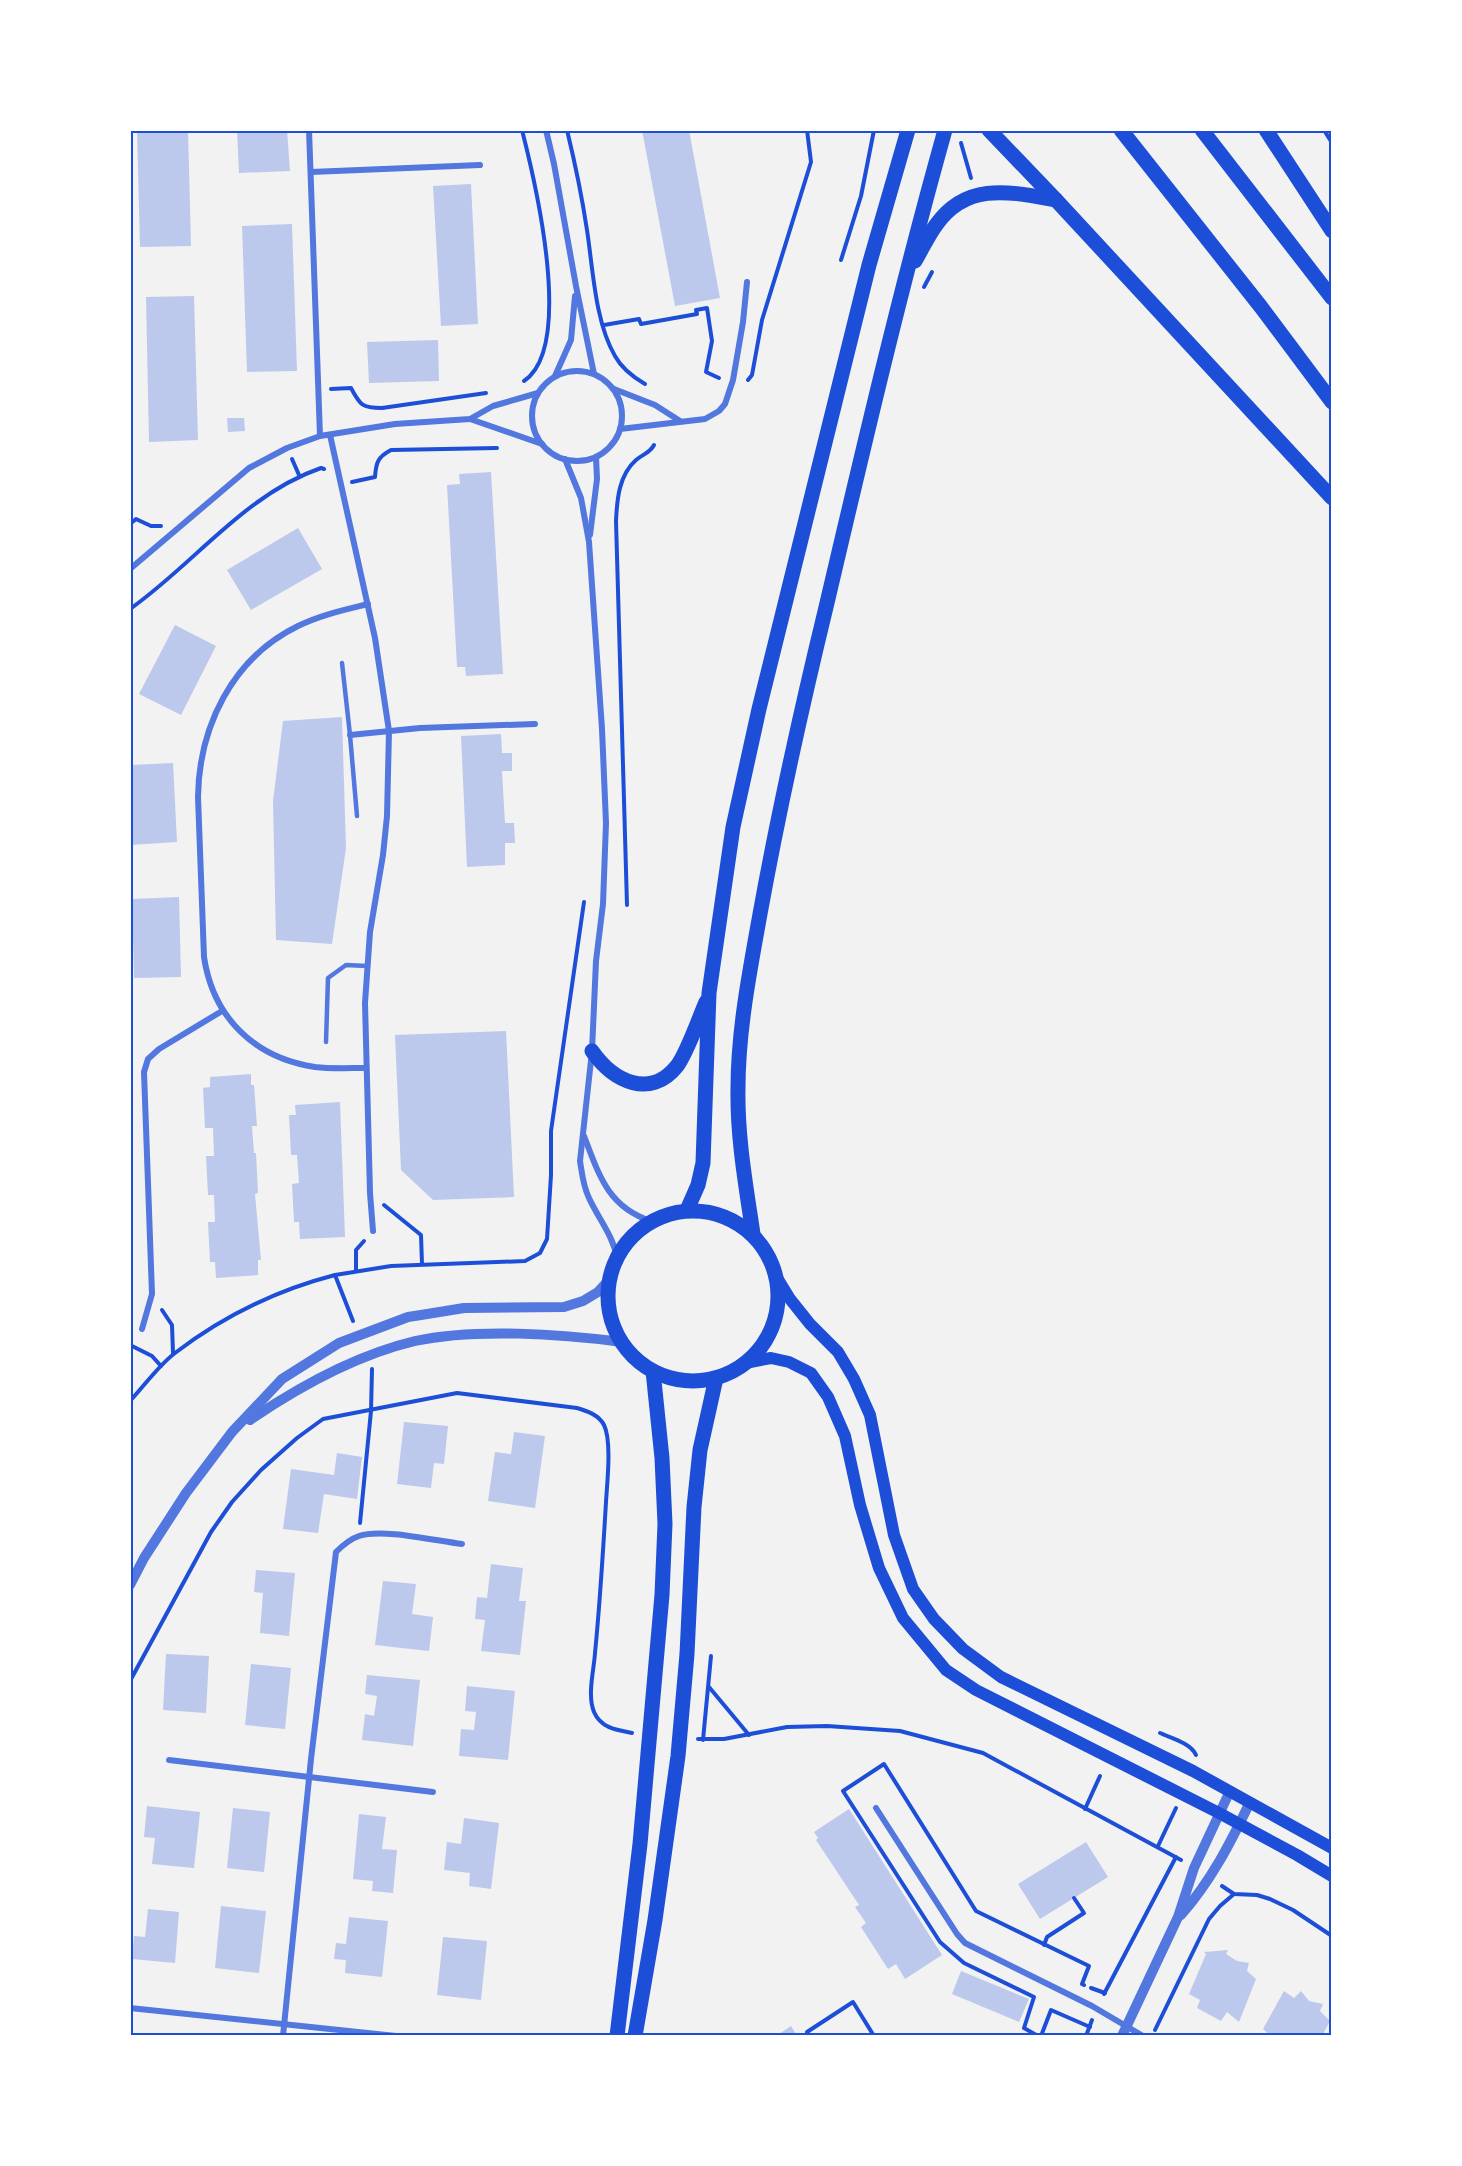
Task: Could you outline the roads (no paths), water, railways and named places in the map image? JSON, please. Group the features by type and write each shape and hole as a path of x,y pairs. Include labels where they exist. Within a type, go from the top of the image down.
{"main road":[{"path":"901,130 903,147"},
{"path":"687,1210 698,1185 703,1163 709,993 733,827 759,709 869,265 908,130"},
{"path":"753,1234 738,1124 740,1047 752,957 798,724 904,280 945,130"},
{"path":"989,130 1332,498"},
{"path":"1121,130 1262,307 1332,402"},
{"path":"1202,130 1332,298"},
{"path":"1266,130 1332,231"},
{"path":"904,280 936,224 965,199 987,192 1006,191 1056,200"},
{"path":"592,1052 601,1065 620,1078 644,1084 659,1080 677,1066 709,993"},
{"path":"776,1276 778,1301 774,1324 762,1346 745,1363 732,1372 716,1378 700,1381 684,1380 653,1371 641,1363 622,1342 612,1322 608,1301 610,1279 617,1258 631,1237 651,1221 687,1210 711,1212 733,1220 753,1234 767,1253 776,1276 790,1299 810,1324 838,1352 854,1379 870,1414 894,1535 913,1589 934,1619 963,1649 1001,1677 1193,1771 1332,1848"},
{"path":"745,1363 771,1358 789,1362 811,1373 828,1397 845,1436 860,1505 879,1568 903,1618 946,1670 976,1690 1219,1813 1332,1876"},
{"path":"617,2036 641,1833 663,1595 665,1513 653,1371"},
{"path":"635,2036 655,1920 678,1756 699,1461 716,1378"}],"street":[{"path":"309,130 320,436"},
{"path":"546,130 594,374"},
{"path":"311,171 480,165"},
{"path":"620,429 655,427 680,421 705,419 713,416 725,404 733,380 747,282"},
{"path":"555,376 574,371 594,374 614,389 620,401 622,415 620,429 615,441 596,457 581,461 565,459 552,453 542,444 535,432 532,419 533,406 538,393 555,376 571,340 576,286"},
{"path":"614,389 654,405 680,421"},
{"path":"470,419 493,406 538,393"},
{"path":"131,567 249,468 287,448 320,436 395,424 470,419 542,444"},
{"path":"330,435 368,604 389,730 386,826 367,966 366,1068 373,1232"},
{"path":"590,542 597,479 596,457"},
{"path":"565,459 581,498 590,542 602,718 606,823 603,903 596,961 592,1052 580,1161 588,1197 615,1245 617,1258"},
{"path":"366,1068 315,1067 282,1058 250,1040 231,1023 222,1011 206,974 202,941 198,786 207,732 225,693 238,675 260,652 305,623 368,604"},
{"path":"350,735 389,730 535,724"},
{"path":"142,1329 152,1294 144,1072 148,1059 159,1049 222,1011"},
{"path":"583,1132 598,1172 610,1194 625,1209 638,1217 651,1221"},
{"path":"130,1585 144,1558 186,1493 232,1432 282,1379 339,1343 408,1317 474,1308 564,1307 583,1301 598,1292 610,1279"},
{"path":"232,1432 288,1394 328,1374 392,1347 417,1341 473,1335 522,1335 622,1342"},
{"path":"283,2036 309,1778 336,1552 359,1536 376,1533 462,1544"},
{"path":"169,1760 433,1792"},
{"path":"1124,2030 1178,1917 1194,1868 1230,1791"},
{"path":"1178,1917 1196,1898 1210,1878 1250,1802"},
{"path":"876,1808 965,1943 1097,2009 1124,2030 1143,2036"},
{"path":"130,2008 396,2036"}],"lane":[{"path":"342,663 357,816"},
{"path":"326,1042 328,978 346,965 367,966"}]}
